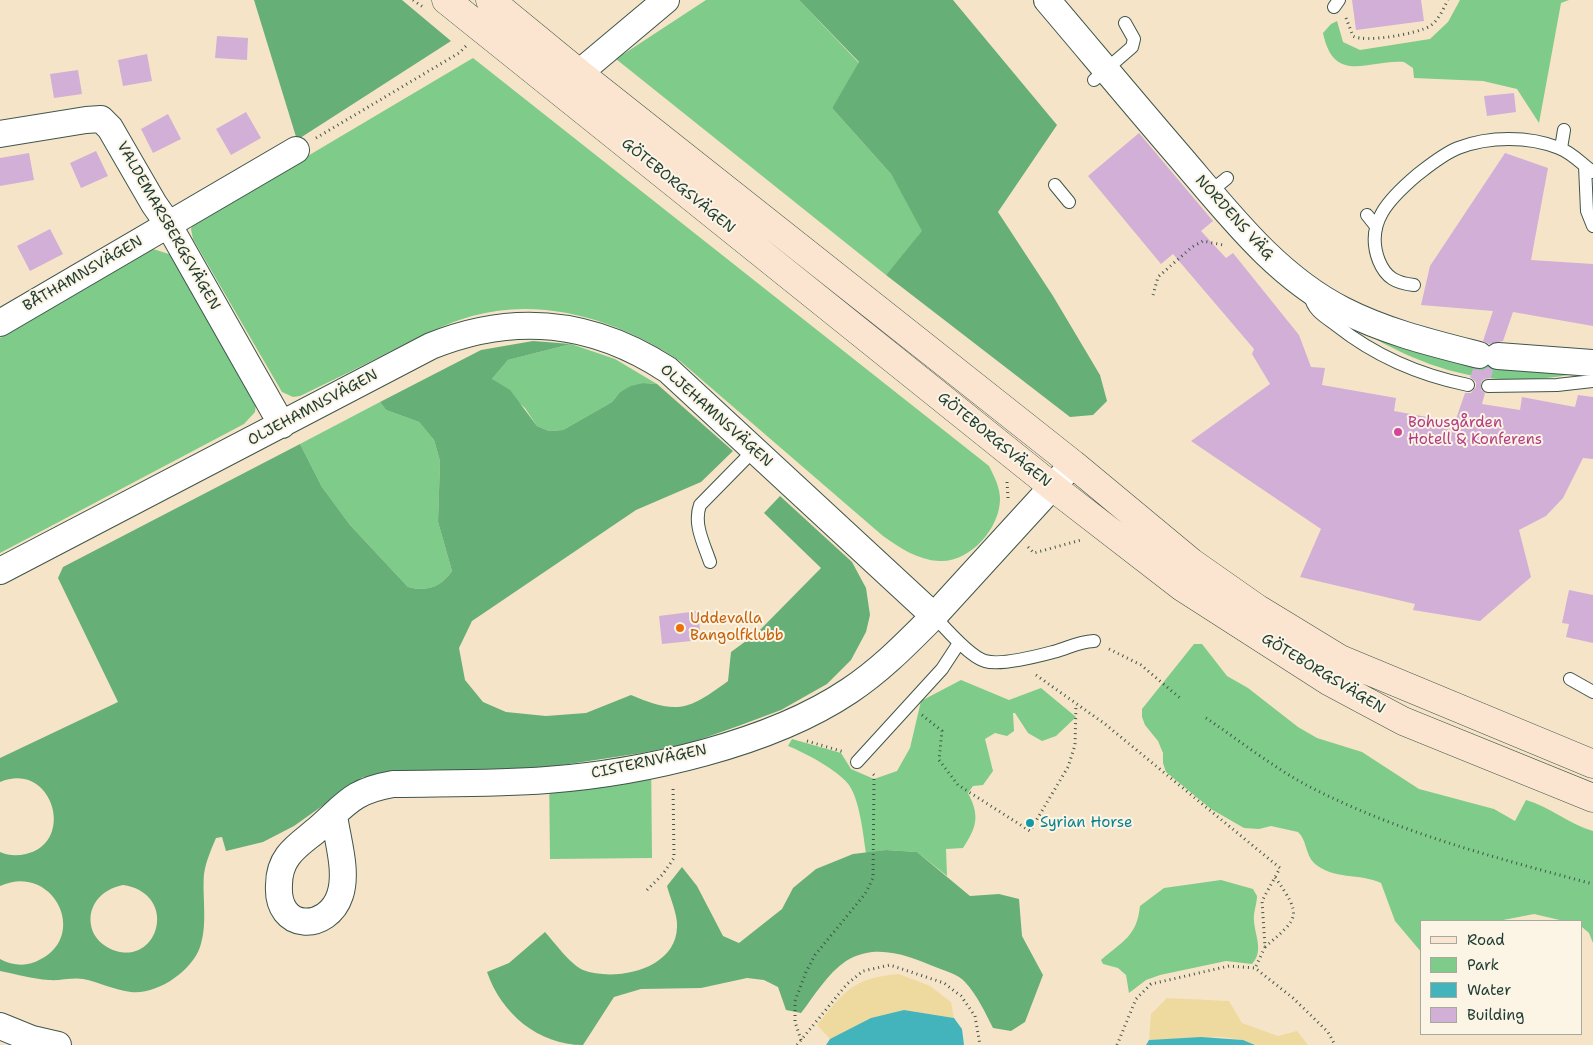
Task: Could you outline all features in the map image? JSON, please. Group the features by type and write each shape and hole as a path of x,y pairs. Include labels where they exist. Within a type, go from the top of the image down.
{"main road":[{"name":"GÖTEBORGSVÄGEN","path":"446,0 1054,488 1182,587 1330,682 1404,721 1593,798"},
{"name":"GÖTEBORGSVÄGEN","path":"490,0 579,73 1073,464 1191,562 1258,608 1340,660 1593,764"}],"street":[{"path":"579,73 666,0"},
{"name":"NORDENS VÄG","path":"1047,0 1100,76 1219,185 1276,263 1311,290 1341,309 1398,334 1488,355 1593,363"},
{"name":"VALDEMARSBERGSVÄGEN","path":"0,134 101,119 110,128 154,204 168,224 282,425"},
{"name":"BÅTHAMNSVÄGEN","path":"0,323 296,150"},
{"name":"OLJEHAMNSVÄGEN","path":"0,571 438,343 472,331 530,324 552,325 623,344 645,354 668,370 934,616"},
{"path":"934,616 1054,488 1073,464"},
{"name":"CISTERNVÄGEN","path":"334,815 351,798 369,788 392,784 549,780 673,759 746,739 794,721 820,708 870,677 934,616"},
{"path":"0,1026 58,1045"}],"lane":[{"path":"1100,76 1132,46 1134,39 1125,23"},
{"path":"1561,148 1564,130"},
{"path":"1414,285 1398,283 1388,276 1382,267 1371,220 1394,194 1445,154 1458,148 1485,141 1514,140 1561,148 1589,169 1587,211 1593,226"},
{"path":"1055,184 1069,202"},
{"path":"1311,290 1312,301 1318,311 1354,339 1408,368 1444,380 1468,385"},
{"path":"1488,386 1558,386 1593,380"},
{"path":"710,562 699,530 698,511 700,505 754,449"},
{"path":"934,616 959,643 985,661 1017,660 1056,652 1077,642 1094,641"},
{"path":"857,762 942,669 959,643"},
{"path":"1570,679 1593,692"}],"path":[{"path":"1339,5 1350,32 1363,40 1419,31 1431,25 1440,15 1448,0"},
{"path":"296,150 459,53 468,44"},
{"path":"1153,295 1158,277 1192,247"},
{"path":"1094,641 1141,665 1180,698"},
{"path":"1017,660 1104,724 1280,868 1262,901 1265,947"},
{"path":"908,704 942,731 939,760 958,785 1030,831 1068,768 1075,745 1076,704"},
{"path":"1206,718 1308,786 1363,812 1495,858 1593,884"},
{"path":"647,890 663,874 674,858 673,759"},
{"path":"801,1040 795,1022 795,1001 806,972 815,955 865,894 873,878 874,775 857,762"},
{"path":"1255,968 1265,947 1291,925 1295,917 1290,899 1275,877"},
{"path":"797,1045 847,984 863,971 890,965 944,983 961,996 975,1016 980,1045"},
{"path":"1117,1045 1136,999 1151,984 1229,966 1255,968 1293,998 1328,1032 1335,1045"}],"green space":[{"path":"254,0 402,0 451,41 297,140"},
{"path":"706,0 799,0 859,63 832,108 891,174 923,231 886,275 616,59"},
{"path":"799,0 953,0 1057,125 998,212 1053,296 1100,375 1107,401 1093,415 1070,417 886,275 922,231 891,174 832,108 859,62"},
{"path":"1460,0 1569,0 1561,3 1539,123 1517,89 1483,81 1414,78 1413,68 1404,62 1355,66 1344,65 1335,59 1328,49 1323,33 1331,24 1337,21 1343,42 1360,50 1430,39 1448,22"},
{"path":"473,58 989,466 998,486 1000,495 999,510 989,532 981,542 962,556 951,560 931,560 903,549 883,536 680,361 632,334 580,316 554,311 526,309 472,316 435,330 300,396 293,397 282,392 193,239 191,229 193,224"},
{"path":"150,248 172,255 256,404 255,412 244,424 0,553 0,338"},
{"path":"1363,332 1459,360 1492,366 1574,374 1516,380 1464,374 1414,358"},
{"path":"533,341 571,344 508,360 492,379 510,390 537,426 549,431 563,430 612,402 620,392 631,386 643,383 657,384 733,451 701,482 636,510 472,621 459,648 465,680 483,702 506,712 546,716 586,713 631,695 660,705 682,706 715,691 728,681 731,652 757,633 821,568 764,513 780,496 852,562 866,588 870,615 866,632 851,660 827,684 781,710 690,743 642,753 522,771 363,777 294,826 263,842 226,851 222,837 216,838 207,860 204,874 204,929 200,947 190,965 182,973 152,990 131,992 83,979 53,980 30,978 0,971 0,959 15,964 36,962 55,948 62,934 63,919 58,904 48,892 35,884 19,881 0,886 0,852 19,855 42,847 51,835 54,820 52,805 45,792 33,782 18,778 0,782 0,758 118,702 58,578 63,567 300,444 322,487 350,525 408,587 421,589 433,587 443,581 452,571 438,522 440,461 434,440 419,422 386,410 380,402 481,350","holes":["123,885 140,891 151,901 157,913 157,926 152,938 143,947 131,952 116,951 102,944 93,932 91,923 91,915 96,901 101,895"]},
{"path":"571,344 615,359 657,384 643,383 620,392 612,402 563,430 549,431 537,426 525,408 492,379 508,360"},
{"path":"380,402 386,410 419,422 434,440 440,461 438,522 452,571 443,581 433,587 421,589 408,587 350,525 322,487 300,444"},
{"path":"1194,644 1202,644 1227,676 1248,688 1298,727 1317,738 1362,752 1419,789 1494,809 1515,821 1526,800 1593,831 1593,943 1589,933 1583,928 1583,920 1560,920 1534,914 1503,920 1420,920 1420,951 1395,921 1381,883 1330,872 1321,868 1311,859 1298,832 1271,826 1259,829 1244,828 1211,809 1166,772 1163,763 1163,753 1158,741 1145,725 1142,709"},
{"path":"961,680 1009,700 1041,688 1076,717 1056,736 1042,741 1028,733 1015,713 1013,713 1014,731 1007,736 995,733 985,739 993,771 983,785 973,786 968,793 974,808 974,827 963,848 946,849 947,876 917,852 886,850 866,853 856,800 849,785 830,768 788,746 792,739 841,753 851,769 874,779 897,771 910,748 921,701"},
{"path":"651,752 652,858 550,859 549,769"},
{"path":"886,850 917,852 970,896 999,894 1019,899 1022,936 1043,975 1025,1022 1011,1031 993,1028 973,992 959,977 916,959 892,953 869,952 857,955 839,966 801,1013 786,1010 778,987 764,980 747,978 701,988 641,989 614,997 583,1045 567,1044 537,1033 523,1024 502,1001 493,987 487,972 509,963 545,932 568,958 583,970 596,973 627,973 655,963 666,954 674,942 677,922 667,886 682,867 697,886 723,936 739,943 782,909 793,888 816,869 853,854"},
{"path":"1221,880 1253,889 1257,896 1254,918 1258,954 1252,964 1226,961 1160,975 1146,980 1129,993 1126,975 1118,968 1103,964 1101,960 1128,937 1136,924 1140,906 1164,888"}],"sand":[{"path":"899,974 930,986 951,1002 954,1018 904,1010 830,1039 817,1025 835,1003 851,988 870,979"},
{"path":"1167,998 1229,1001 1242,1023 1278,1036 1297,1031 1308,1045 1255,1045 1243,1040 1221,1037 1149,1040 1151,1014"}],"water":[{"path":"904,1010 954,1018 962,1029 964,1045 826,1045 830,1039 871,1018"},
{"path":"1201,1037 1243,1040 1255,1045 1146,1045 1149,1040"}],"building":[{"path":"1352,0 1421,0 1424,21 1356,30"},
{"path":"217,36 248,38 247,60 215,58"},
{"path":"147,54 152,81 123,86 118,60"},
{"path":"78,70 82,94 54,98 50,74"},
{"path":"1514,93 1516,112 1487,116 1484,96"},
{"path":"246,112 261,138 231,155 216,129"},
{"path":"168,114 181,139 153,153 141,129"},
{"name":"Bohusgården Hotell & Konferens","path":"1139,133 1213,221 1201,231 1226,258 1233,253 1299,335 1311,367 1325,368 1322,385 1396,398 1394,411 1455,422 1465,393 1471,393 1476,387 1476,382 1470,377 1473,369 1483,370 1488,367 1493,370 1491,378 1484,379 1481,382 1481,390 1485,393 1482,404 1520,410 1522,397 1575,407 1578,395 1593,397 1593,459 1583,458 1563,498 1546,516 1519,530 1531,577 1480,621 1413,610 1415,604 1300,577 1321,529 1191,441 1270,384 1252,354 1254,349 1173,254 1161,264 1088,176"},
{"path":"96,151 108,176 81,188 70,163"},
{"path":"29,153 34,180 0,186 0,158"},
{"path":"1505,153 1548,168 1531,260 1593,264 1593,326 1513,312 1503,341 1489,344 1483,341 1493,311 1421,305 1430,266"},
{"path":"50,229 63,254 30,271 17,246"},
{"path":"1569,590 1593,595 1593,643 1566,637 1569,624 1562,623"},
{"path":"698,611 701,640 662,644 659,616"}],"place":[{"name":"Bohusgården Hotell & Konferens","path":"1398,432"},
{"name":"Uddevalla Bangolfklubb","path":"680,628"},
{"name":"Syrian Horse","path":"1030,823"}]}
